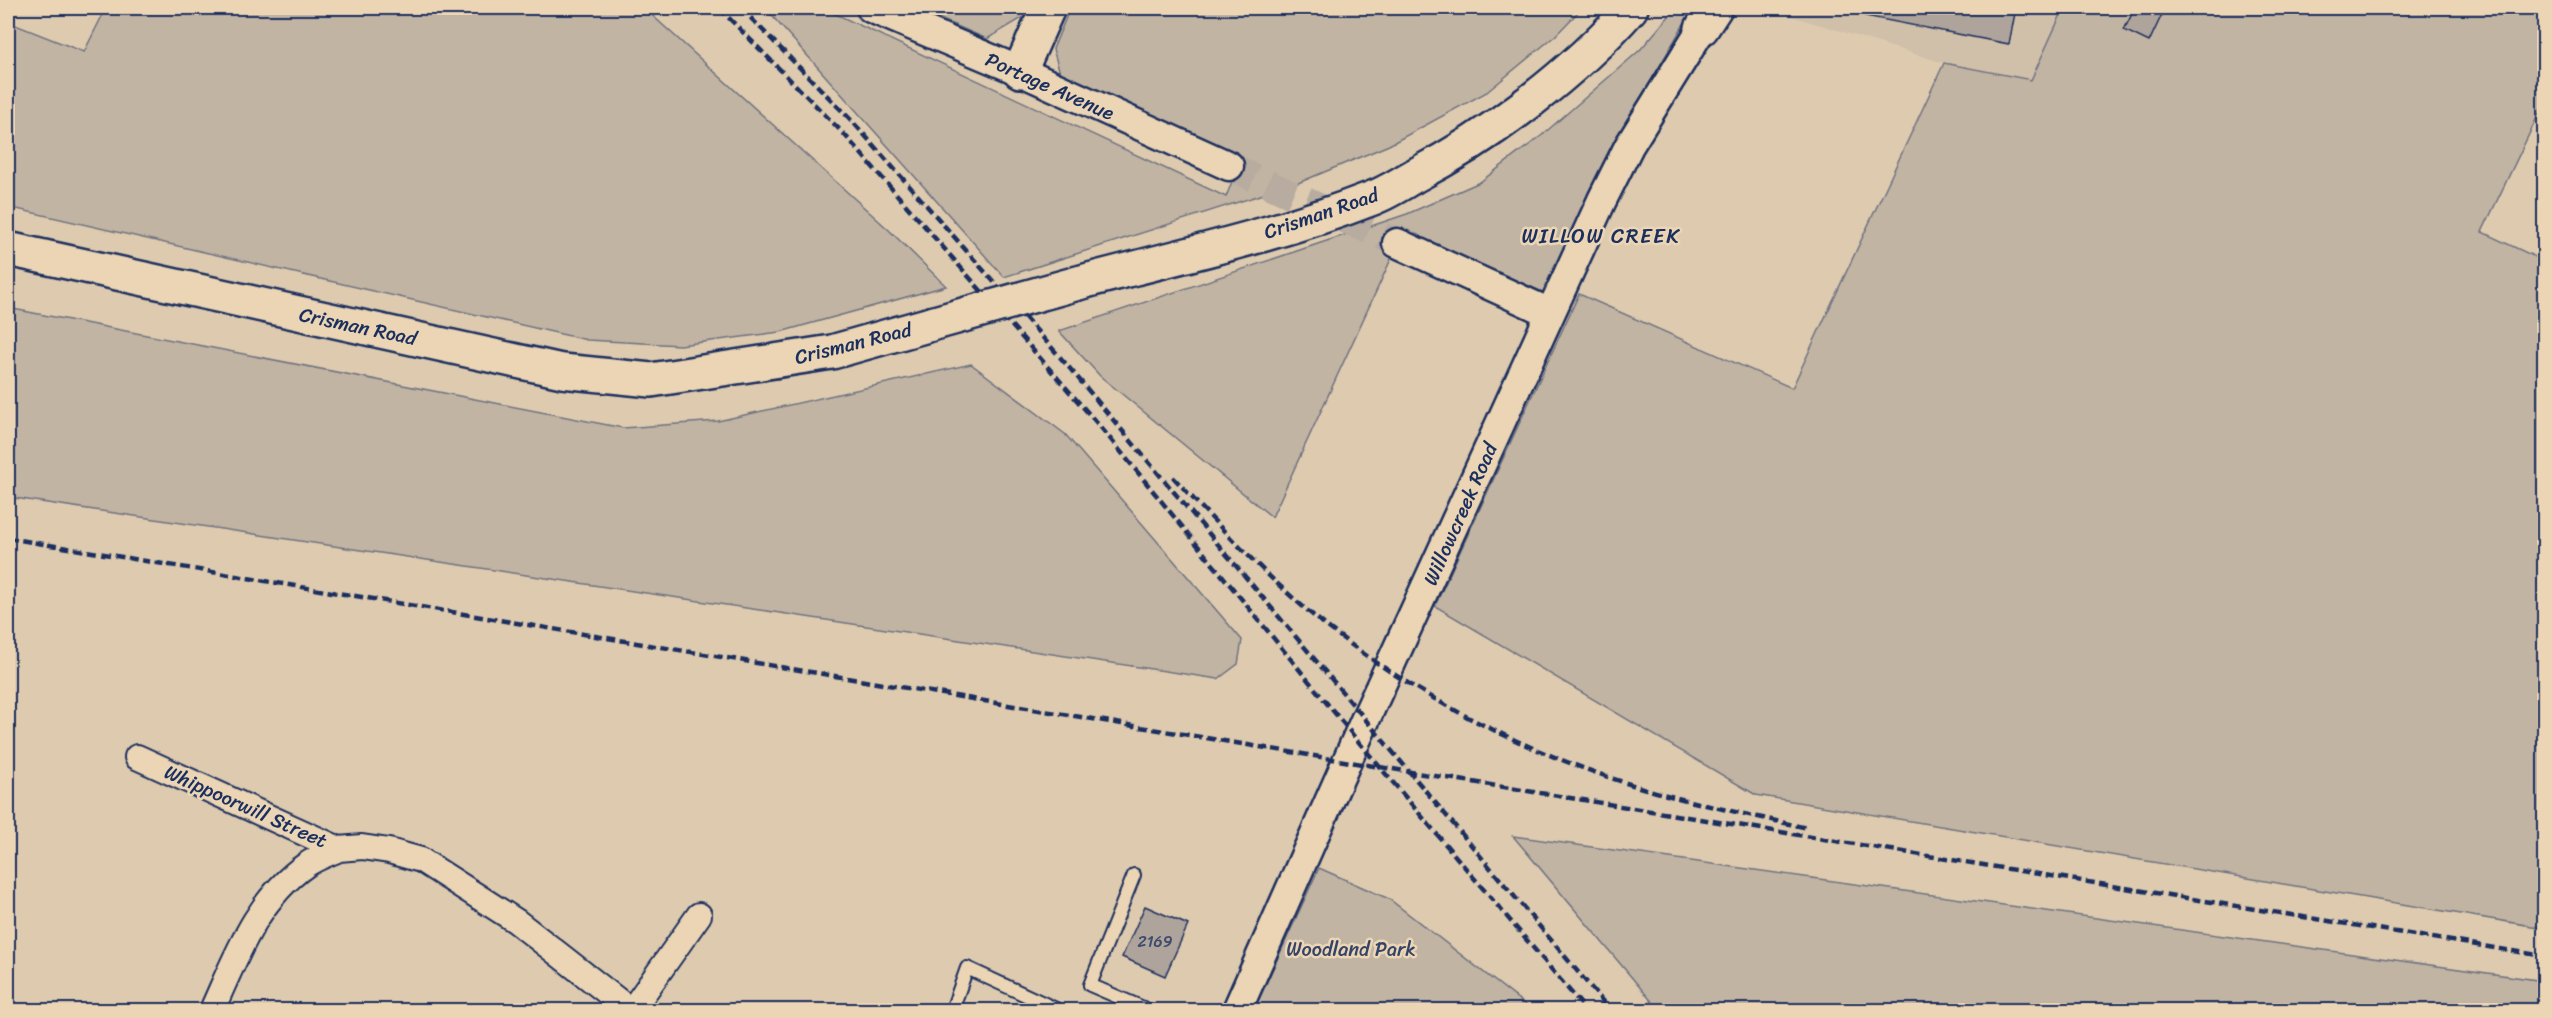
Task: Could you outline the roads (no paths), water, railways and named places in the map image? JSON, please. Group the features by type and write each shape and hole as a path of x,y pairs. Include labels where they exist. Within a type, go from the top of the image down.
{"main road":[{"path":"1020,71 1048,8"},
{"name":"Crisman Road","path":"8,249 562,371 651,380 832,352 1300,223 1372,199 1456,154 1541,91 1603,40 1631,8"}],"street":[{"name":"Portage Avenue","path":"871,8 1020,71 1229,166"},
{"name":"Willowcreek Road","path":"1238,1011 1366,718 1550,313 1629,146 1709,18"},
{"path":"1397,243 1550,313"},
{"name":"Whippoorwill Street","path":"137,757 339,849 362,847 389,851 421,860 516,921 631,1011"},
{"path":"212,1011 248,931 264,905 283,883 308,864 339,849"},
{"path":"631,1011 699,915"}],"lane":[{"path":"1134,875 1090,985 1148,1011"},
{"path":"952,1011 967,968 1058,1011"}],"tunnel":[{"path":"1229,166 1397,243"}],"railway":[{"path":"719,8 843,133 1103,430 1357,740 1586,1010"},
{"path":"741,8 853,122 1067,365 1610,1010"},
{"path":"1173,477 1256,563 1308,611 1345,640 1424,693 1507,736 1594,772 1660,793 1807,828"},
{"path":"8,538 1380,767 2544,956"}],"district":[{"name":"WILLOW CREEK","path":"1601,236"}],"park label":[{"name":"Woodland Park","path":"1351,949"}]}
